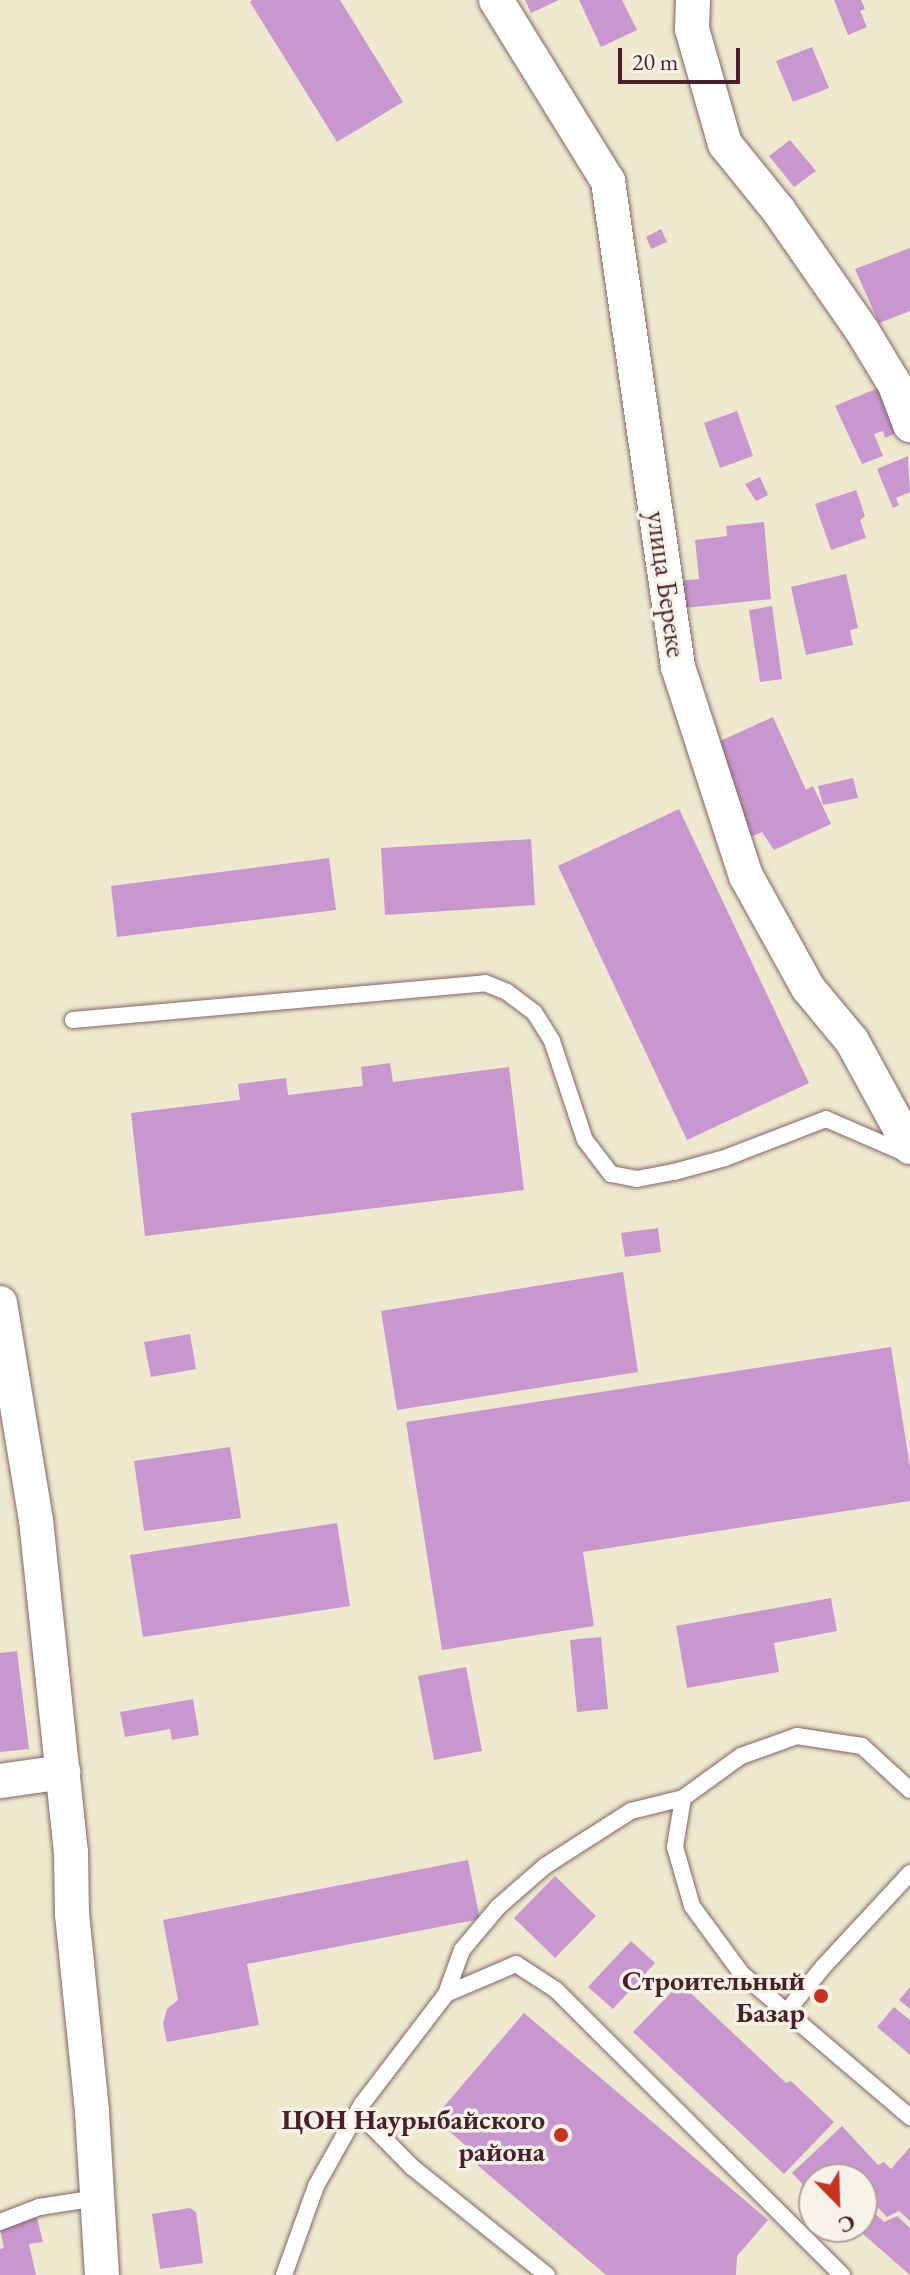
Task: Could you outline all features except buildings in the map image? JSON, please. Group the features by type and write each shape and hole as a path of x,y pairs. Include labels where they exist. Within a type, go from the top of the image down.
{"street":[{"name":"улица Береке","path":"496,0 608,181 678,667 746,876 808,988 852,1041 910,1147"},
{"path":"693,0 692,29 725,144 779,211 863,332 895,385 910,425"},
{"path":"0,1303 11,1436 36,1520 63,1772 102,2275"},
{"path":"0,1781 63,1772"}],"lane":[{"path":"73,1020 485,983 507,992 534,1012 552,1041 585,1140 611,1174 637,1179 674,1172 725,1158 826,1119 910,1155"},
{"path":"284,2275 316,2186 358,2112 446,1994 462,1950 498,1907 545,1866 631,1811 683,1798 741,1756 797,1736 862,1746 910,1790"},
{"path":"683,1798 675,1847 692,1906 742,1974 910,2117"},
{"path":"787,2011 823,1967 910,1873"},
{"path":"446,1994 516,1964 556,1990 842,2275"},
{"path":"358,2112 412,2167 547,2275"},
{"path":"0,2222 39,2207 97,2198"}],"place":[{"name":"Строительный Базар","path":"821,1996"},
{"name":"ЦОН Наурыбайского района","path":"561,2135"}]}
